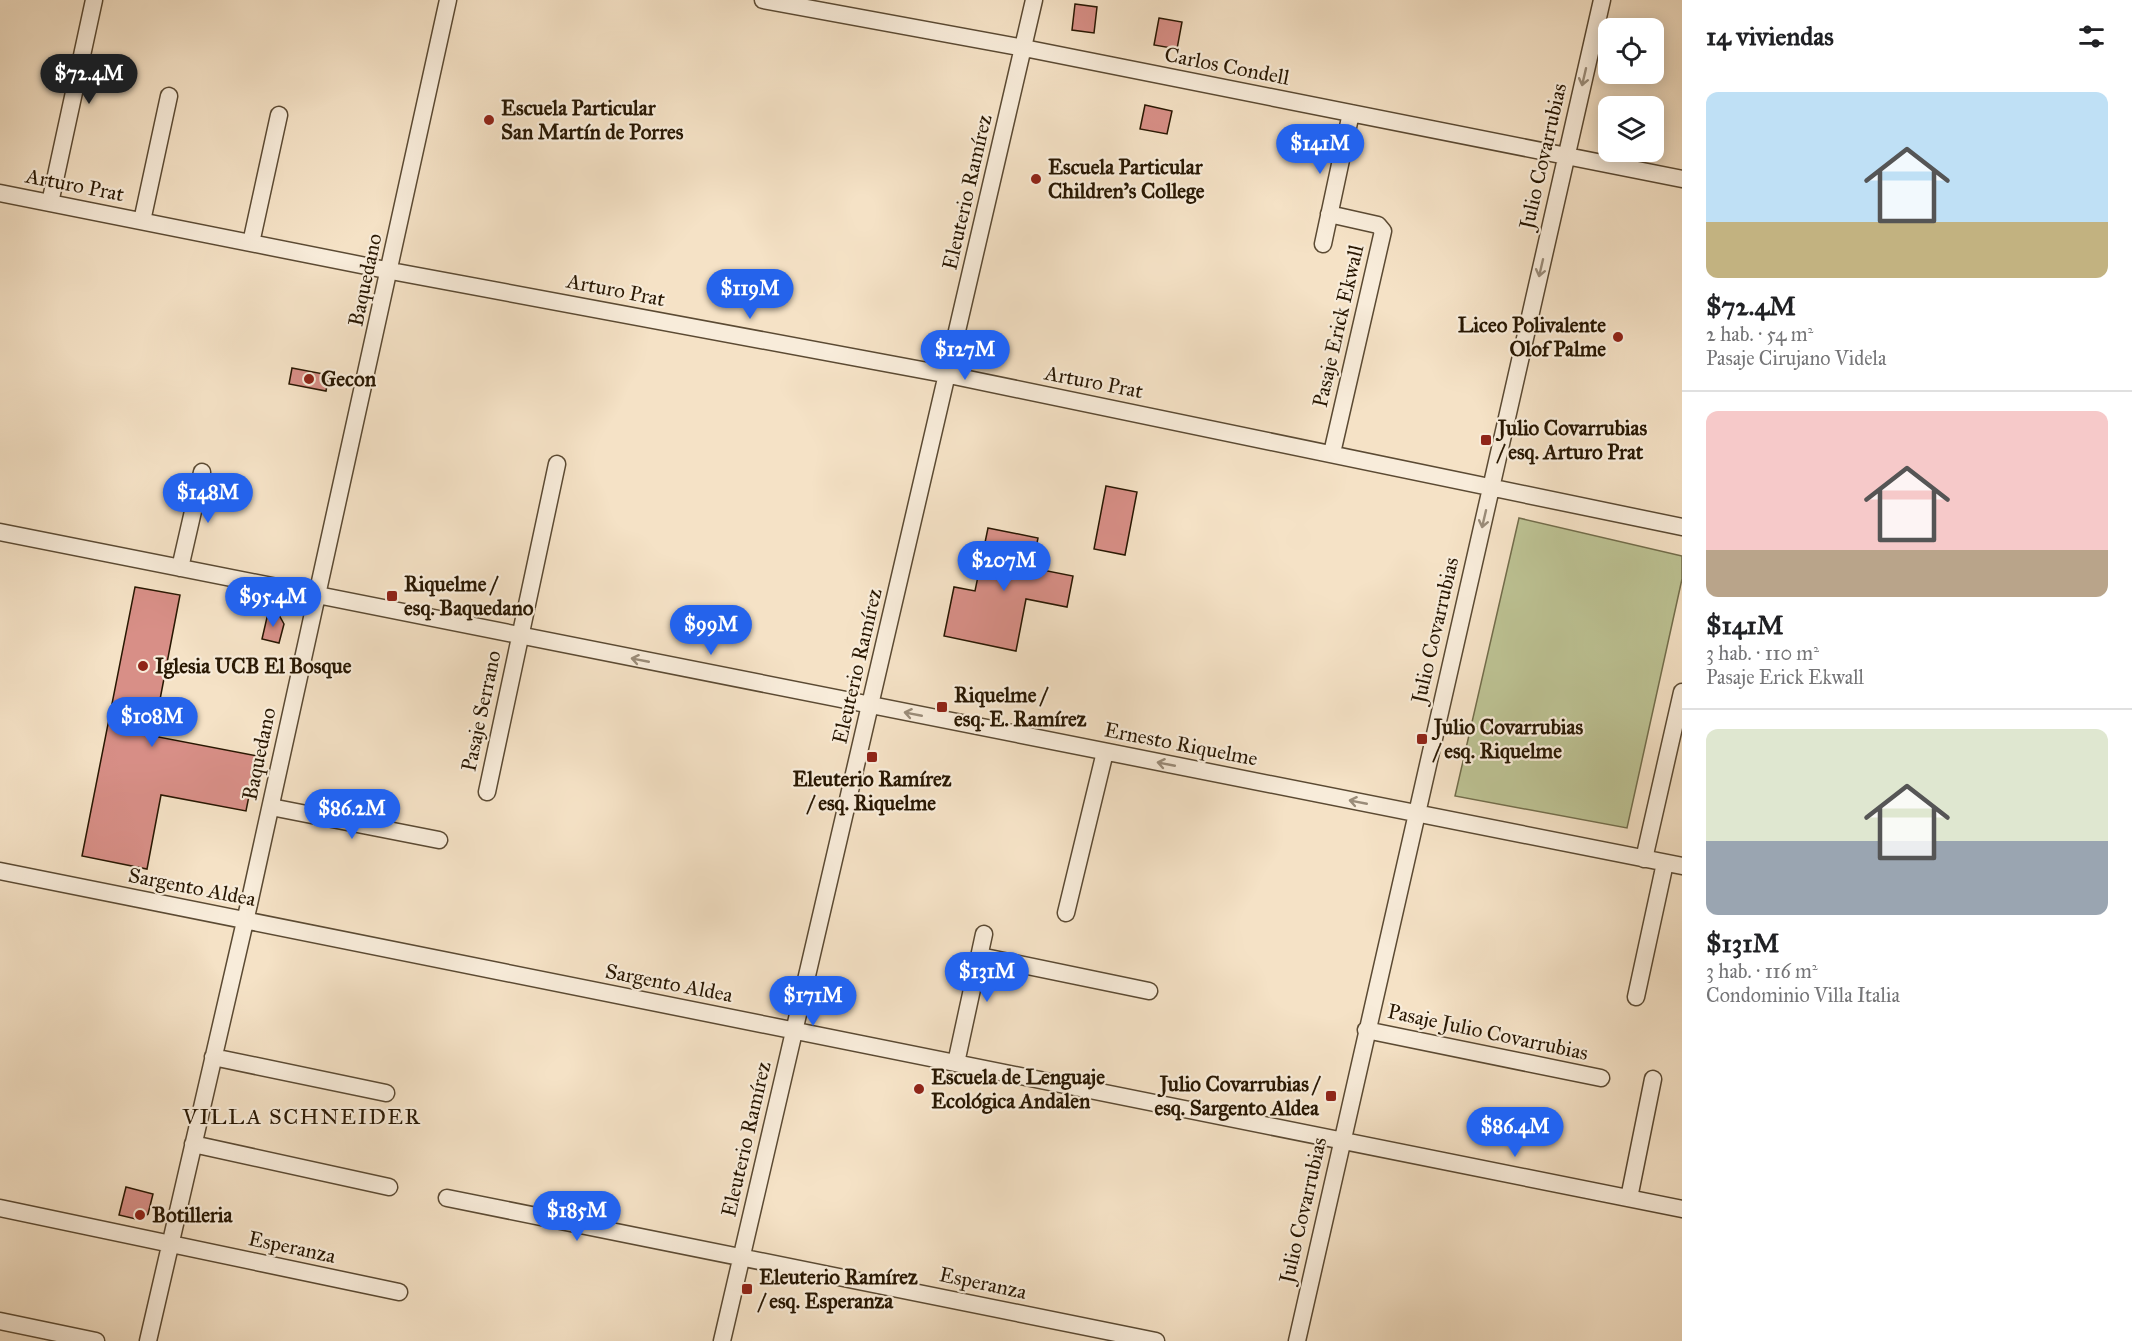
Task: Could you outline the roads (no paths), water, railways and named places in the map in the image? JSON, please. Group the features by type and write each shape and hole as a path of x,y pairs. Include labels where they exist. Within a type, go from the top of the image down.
{"street":[{"path":"50,202 94,0"},
{"name":"Baquedano","path":"148,1341 246,921 391,271 448,0"},
{"name":"Carlos Condell","path":"763,0 1024,48 1682,179"},
{"name":"Eleuterio Ramírez","path":"722,1341 949,375 1034,0"},
{"name":"Julio Covarrubias","path":"1297,1341 1415,814 1602,0"},
{"name":"Arturo Prat","path":"142,221 169,96"},
{"name":"Pasaje Erick Ekwall","path":"1323,244 1351,114"},
{"path":"251,243 279,115"},
{"name":"Arturo Prat","path":"0,193 391,271 949,375 1682,527"},
{"name":"Pasaje Erick Ekwall","path":"1329,214 1378,225 1383,231 1332,453"},
{"name":"Pasaje Serrano","path":"487,792 557,464"},
{"path":"180,568 202,472"},
{"name":"Ernesto Riquelme","path":"0,532 1674,865"},
{"path":"1644,859 1682,692"},
{"path":"1066,913 1105,752"},
{"path":"271,807 439,840"},
{"path":"1636,997 1674,865"},
{"name":"Sargento Aldea","path":"0,871 1682,1209"},
{"path":"956,1063 984,934"},
{"path":"980,956 1149,991"},
{"name":"Pasaje Julio Covarrubias","path":"1366,1030 1601,1078"},
{"path":"213,1058 386,1093"},
{"path":"1629,1198 1653,1079"},
{"path":"193,1144 389,1187"},
{"name":"Esperanza","path":"447,1198 1156,1341"},
{"name":"Esperanza","path":"0,1208 399,1292"},
{"path":"0,1321 96,1341"}],"place":[{"name":"Escuela Particular San Martín de Porres","path":"489,120"},
{"name":"Escuela Particular Children's College","path":"1036,179"},
{"name":"Liceo Polivalente Olof Palme","path":"1618,337"},
{"name":"Gecon","path":"309,379"},
{"name":"Julio Covarrubias / esq. Arturo Prat","path":"1486,440"},
{"name":"Riquelme / esq. Baquedano","path":"392,596"},
{"name":"Iglesia UCB El Bosque","path":"143,666"},
{"name":"Riquelme / esq. E. Ramírez","path":"942,707"},
{"name":"Julio Covarrubias / esq. Riquelme","path":"1422,739"},
{"name":"Eleuterio Ramírez / esq. Riquelme","path":"872,757"},
{"name":"Escuela de Lenguaje Ecológica Andalen","path":"919,1089"},
{"name":"Julio Covarrubias / esq. Sargento Aldea","path":"1331,1096"},
{"name":"Botilleria","path":"140,1215"},
{"name":"Eleuterio Ramírez / esq. Esperanza","path":"747,1289"}],"district":[{"name":"VILLA SCHNEIDER","path":"302,1116"}]}
